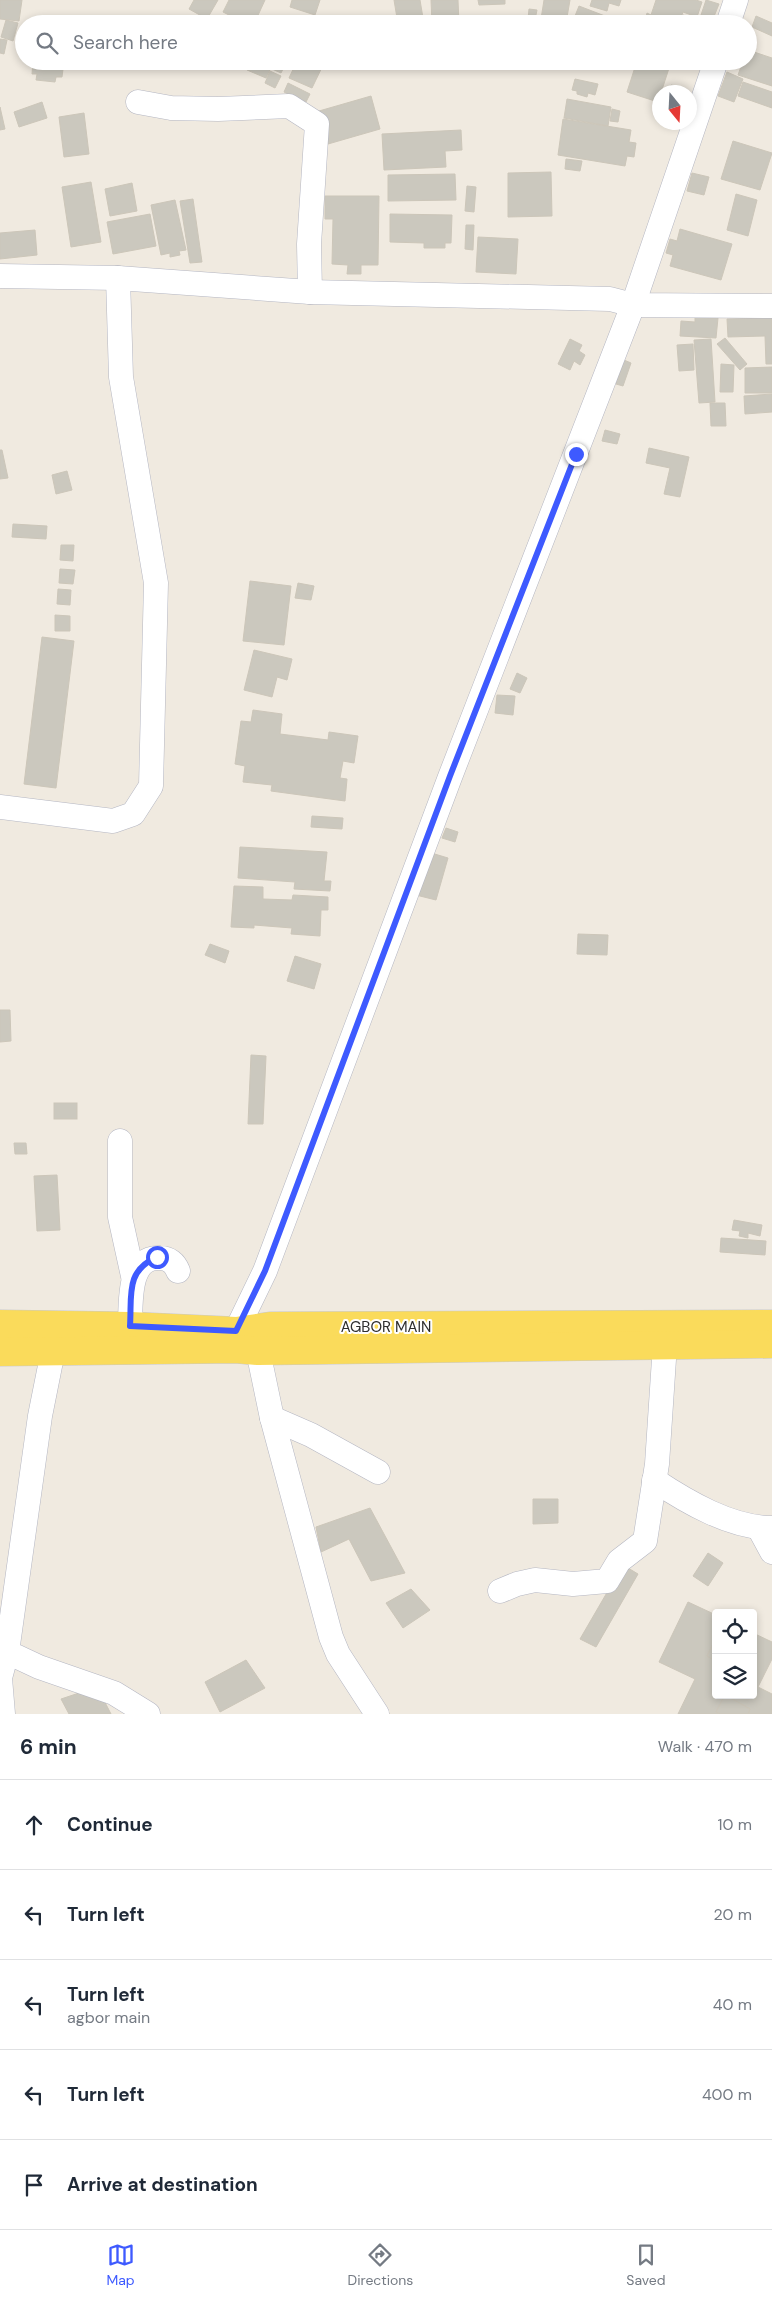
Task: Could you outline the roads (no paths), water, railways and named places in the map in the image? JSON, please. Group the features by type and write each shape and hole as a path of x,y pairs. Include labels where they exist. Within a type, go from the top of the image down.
{"main road":[{"name":"AGBOR MAIN","path":"0,1324 130,1326 236,1331 270,1326 464,1337 665,1344 772,1344"},
{"name":"AGBOR MAIN","path":"0,1352 236,1349 258,1351 464,1337 772,1324"}],"street":[{"path":"731,15 736,0"},
{"path":"236,1331 268,1262 450,776 633,305 713,70"},
{"path":"138,102 170,108 218,109 289,106 316,124 309,244 310,292"},
{"path":"0,276 118,278 310,292 610,298 633,305 772,306"},
{"path":"0,807 114,821 133,814 151,786 156,583 121,377 118,278"},
{"path":"120,1141 120,1217 133,1276 130,1326"},
{"path":"133,1276 142,1265 157,1257 166,1258 175,1264 178,1271"},
{"path":"500,1591 535,1580 573,1584 608,1581 619,1561 645,1541 657,1464 665,1344"},
{"path":"3,1714 0,1678 7,1652 40,1416 53,1351"},
{"path":"258,1351 272,1418 331,1637 338,1654 377,1714"},
{"path":"272,1418 311,1434 378,1472"},
{"path":"654,1480 688,1502 765,1528 772,1552"},
{"path":"7,1652 39,1667 114,1693 148,1714"}]}
